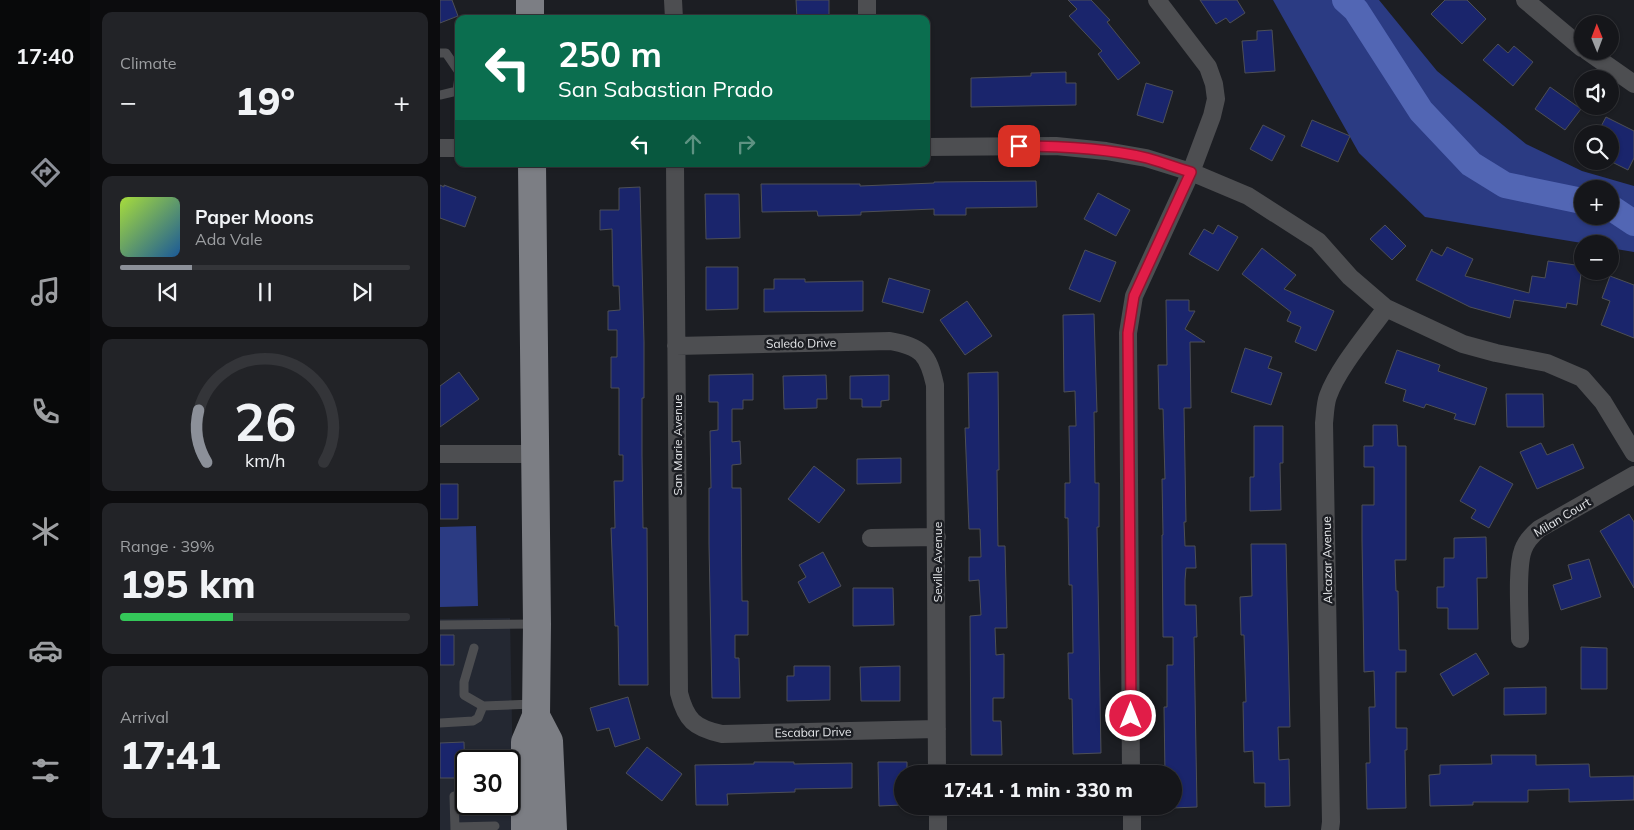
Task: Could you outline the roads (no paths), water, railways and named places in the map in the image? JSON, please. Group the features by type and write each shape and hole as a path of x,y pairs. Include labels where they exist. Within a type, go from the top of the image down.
{"main road":[{"path":"530,0 530,15"},
{"path":"525,830 521,794 525,742 536,710 537,624 532,167"},
{"path":"536,710 549,741 553,830"},
{"path":"525,761 533,783 534,819 539,830"}],"street":[{"path":"674,0 674,15"},
{"path":"866,0 867,15"},
{"path":"1132,765 1128,333 1134,296 1191,172 1212,116 1216,99 1214,84 1208,67 1156,0"},
{"path":"1525,0 1574,41"},
{"path":"1600,60 1634,84"},
{"path":"930,147 1056,146 1106,151 1146,158 1191,172 1248,196 1318,241 1350,277 1386,308 1463,344 1547,363 1582,378 1603,402 1634,453"},
{"path":"440,148 455,148"},
{"name":"San Marie Avenue","path":"675,167 679,693 683,708 693,723"},
{"name":"Alcazar Avenue","path":"1330,830 1332,822 1324,423 1328,397 1337,380 1386,308"},
{"name":"Saledo Drive","path":"676,346 890,341 908,344 924,353"},
{"name":"Seville Avenue","path":"924,353 931,368 935,385 937,765"},
{"path":"440,454 535,454"},
{"name":"Milan Court","path":"1520,639 1520,566 1522,551 1529,538 1539,529 1634,475"},
{"path":"871,538 937,537"},
{"name":"Escabar Drive","path":"693,723 704,730 722,734 937,729"},
{"path":"938,815 938,830"},
{"path":"1132,815 1132,830"}],"lane":[{"path":"440,54 446,53 455,66"},
{"path":"440,95 455,91"},
{"path":"440,625 537,624"},
{"path":"474,648 464,682 464,695 483,706 536,710"},
{"path":"440,723 473,721 478,718 483,706"},
{"path":"455,796 455,828 495,826"}],"waterway":[{"path":"1345,0 1356,10 1421,111 1471,164 1505,185 1574,199"},
{"path":"1619,213 1634,223"}]}
